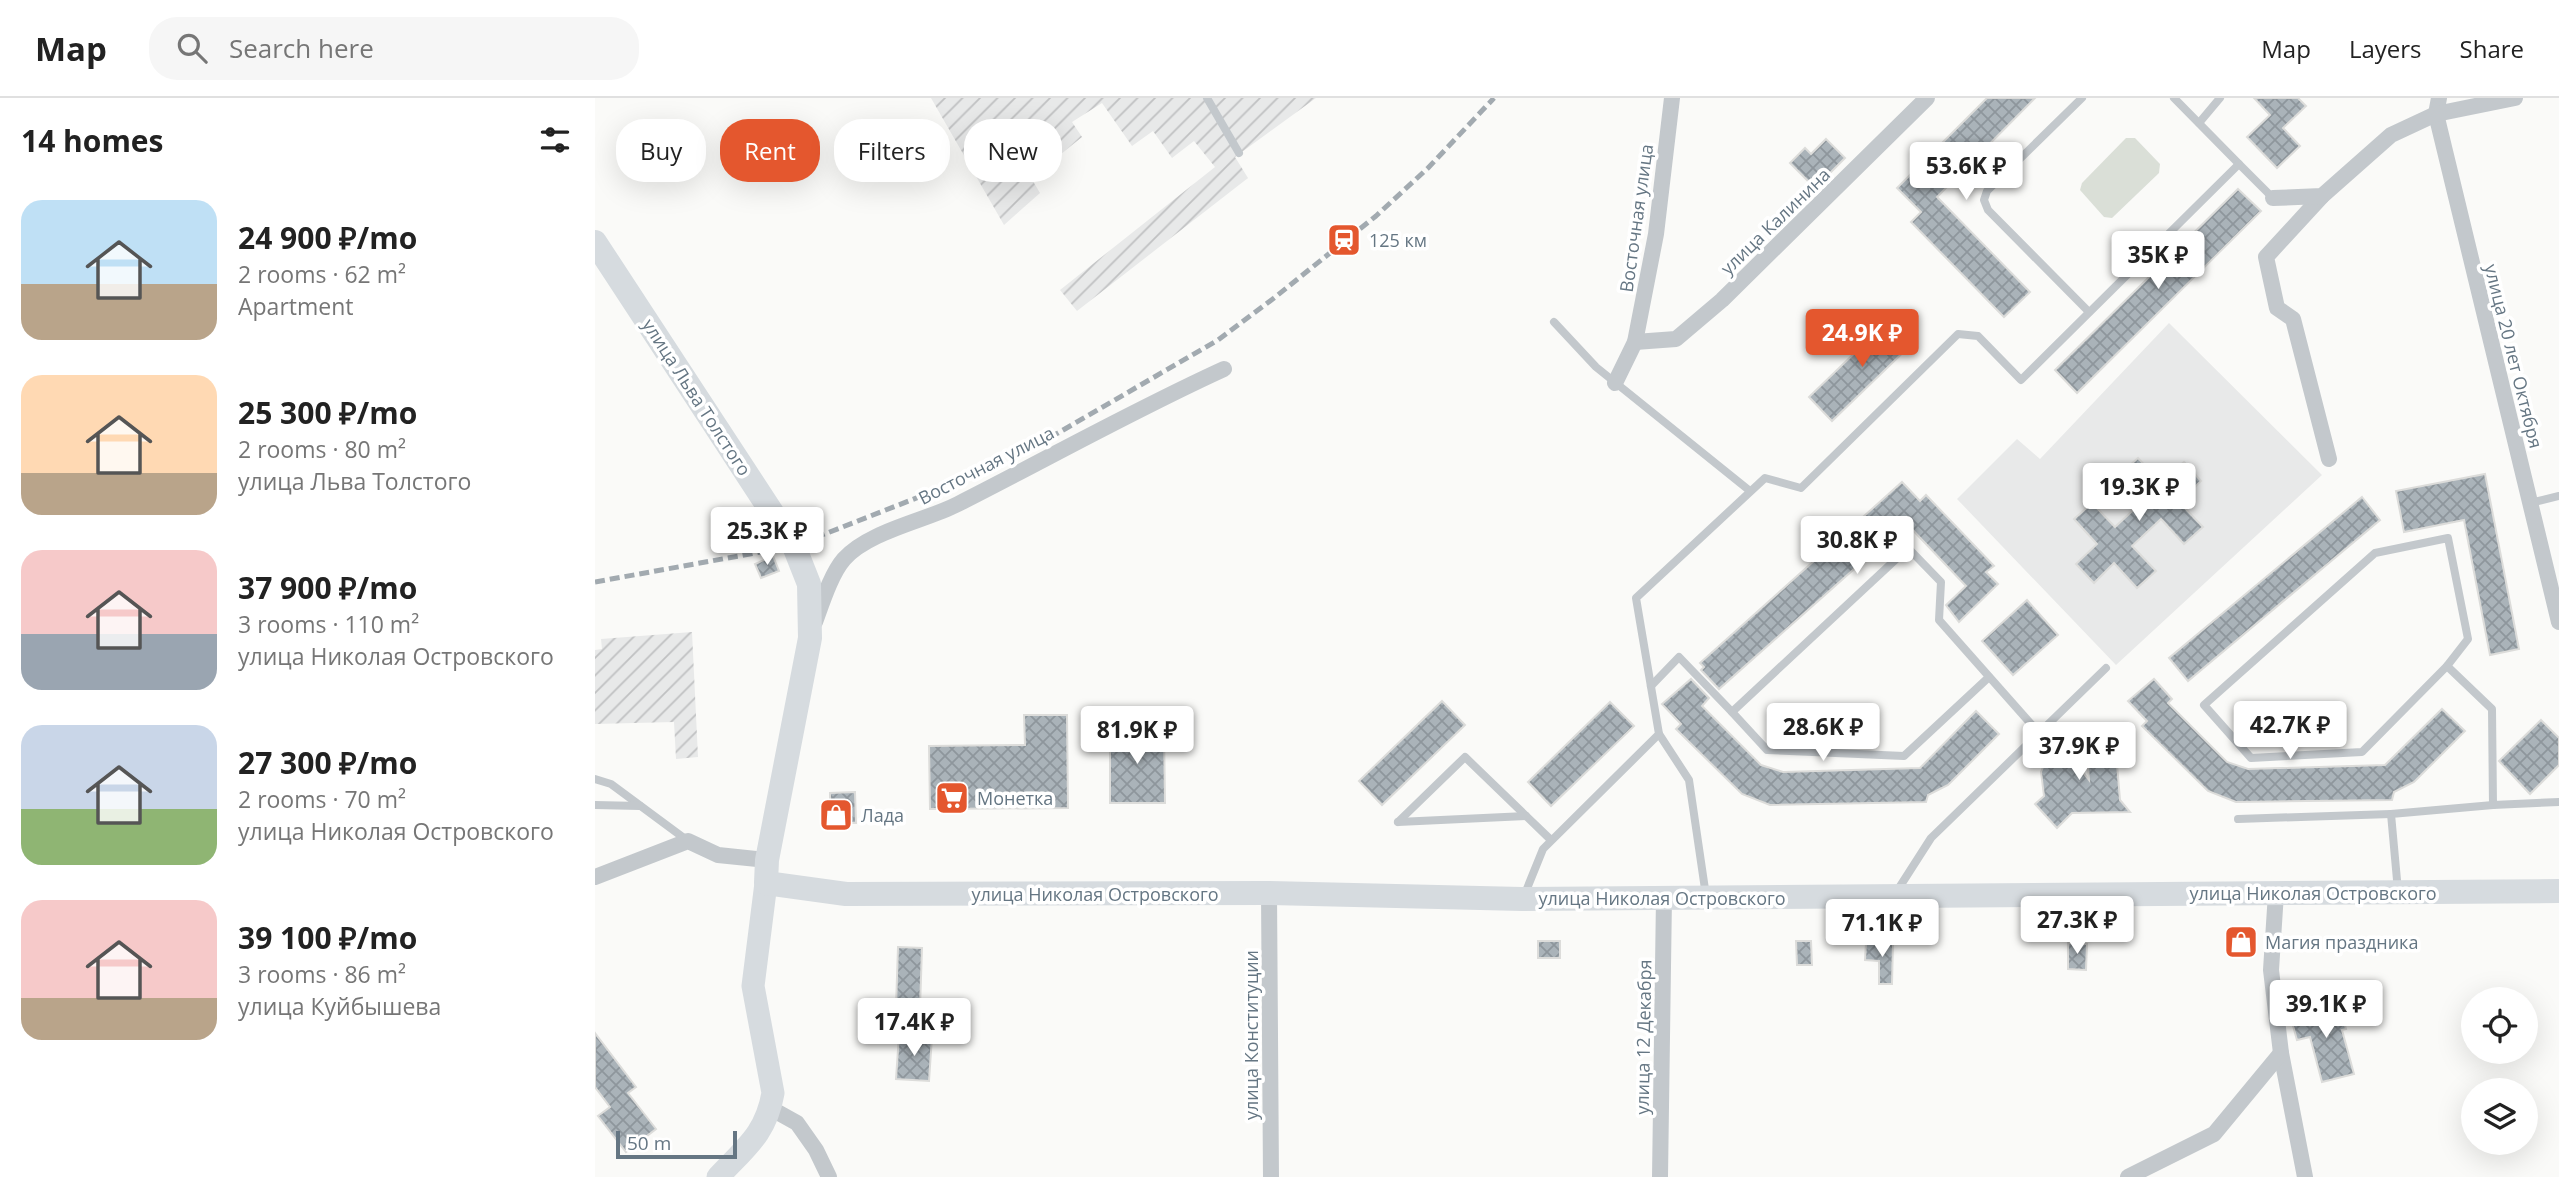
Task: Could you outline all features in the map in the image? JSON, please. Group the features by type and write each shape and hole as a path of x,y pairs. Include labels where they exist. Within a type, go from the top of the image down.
{"main road":[{"name":"улица Льва Толстого","path":"595,242 794,546 809,584 810,638 767,871"},
{"name":"улица Николая Островского","path":"767,871 846,894 1269,893 1522,899 2559,891"},
{"path":"718,1177 765,1124 770,1108 772,1093 753,986 767,871"}],"street":[{"name":"Восточная улица","path":"1615,383 1635,342 1656,234 1672,98"},
{"name":"улица Калинина","path":"1635,342 1676,340 1722,300 1927,98"},
{"path":"2329,459 2293,319 2277,309 2266,257 2322,196 2391,135 2438,106 2515,98"},
{"name":"улица 20 лет Октября","path":"2438,106 2559,622"},
{"path":"2273,198 2322,196"},
{"name":"Восточная улица","path":"810,638 827,591 843,559 869,541 955,505 1145,405 1224,369"},
{"path":"595,877 688,841 718,855 767,871"},
{"name":"улица Конституции","path":"1269,893 1271,1177"},
{"path":"2276,893 2271,970 2281,1053 2305,1177"},
{"name":"улица 12 Декабря","path":"1660,1177 1664,897"},
{"path":"2128,1177 2214,1134 2281,1053"},
{"path":"770,1108 797,1123 816,1150 829,1177"}],"lane":[{"path":"1207,98 1240,153"},
{"path":"2082,98 1987,191 1984,200 1989,210 2089,312"},
{"path":"2174,98 2273,198"},
{"path":"2199,123 2220,98"},
{"path":"1706,898 1689,780 1659,734 1636,598 1765,478 1801,488 1958,334 1977,335 2021,380 2239,164"},
{"path":"1554,322 1596,367 1751,491"},
{"path":"2530,503 2559,496"},
{"path":"2448,538 2468,639 2447,666 2363,752 2251,758 2204,705 2375,553 2448,538"},
{"path":"1732,712 1908,548 1941,582 1939,620 2039,733"},
{"path":"1651,686 1679,657 1767,750 1904,756 1989,677"},
{"path":"2447,666 2492,709 2493,805"},
{"path":"1894,897 1931,838 2106,668"},
{"path":"1522,899 1542,849 1659,734"},
{"path":"1526,816 1398,822 1465,757 1551,840"},
{"path":"595,779 611,784 688,841"},
{"path":"2238,820 2391,814 2559,802"},
{"path":"595,805 640,806"},
{"path":"2391,814 2399,892"}],"shaded area":[{"path":"931,98 1316,98 1235,157 1248,178 1077,311 1060,290 1215,167 1194,141 1172,158 1153,131 1132,146 1102,103 1072,122 1082,137 1062,153 1062,119 964,119 964,155 950,131 950,119 943,119"},
{"path":"2126,138 2135,138 2160,164 2159,173 2112,218 2104,217 2080,190 2082,183"},
{"path":"979,182 1033,182 1040,193 1004,225"},
{"path":"2169,323 2322,475 2116,665 1957,499 2017,439 2040,459"},
{"path":"692,632 698,757 676,759 674,722 595,724 595,650 602,649 601,639"}],"building":[{"path":"1987,98 2035,98 1937,197 2030,292 2004,317 1911,222 1921,212 1897,188"},
{"path":"2254,98 2298,98 2306,106 2283,128 2300,146 2277,168 2247,137 2270,115"},
{"path":"1826,139 1845,158 1815,188 1790,163 1805,148 1811,154"},
{"path":"2238,189 2261,211 2077,393 2055,370"},
{"path":"1892,317 1915,341 1832,421 1809,397"},
{"path":"2138,458 2161,483 2184,462 2201,481 2179,502 2203,527 2184,544 2161,519 2132,546 2156,571 2137,588 2114,563 2094,583 2076,564 2097,544 2074,519 2092,503 2115,527 2143,501 2119,475"},
{"path":"2485,474 2519,649 2490,655 2464,520 2404,532 2396,491"},
{"path":"1902,482 1920,501 1926,495 1994,566 1986,572 1998,584 1959,622 1946,605 1966,586 1906,523 1719,689 1701,670 1704,667 1700,663"},
{"path":"2362,497 2380,520 2188,681 2169,658"},
{"path":"773,556 779,571 761,578 755,564"},
{"path":"2027,600 2058,635 2013,675 1982,641"},
{"path":"1691,679 1709,698 1702,706 1761,765 1783,772 1920,768 1976,711 1999,734 1948,785 1928,795 1926,802 1770,805 1742,794 1676,729 1681,724 1662,704"},
{"path":"2154,679 2172,699 2168,703 2227,762 2248,769 2385,765 2442,709 2465,731 2414,782 2394,792 2392,800 2236,802 2208,791 2142,726 2147,721 2128,701"},
{"path":"1442,701 1465,725 1382,805 1359,781"},
{"path":"1610,702 1634,726 1551,806 1528,782"},
{"path":"1024,715 1067,715 1068,808 930,809 929,746 1025,745"},
{"path":"2541,720 2559,738 2559,765 2530,794 2499,761"},
{"path":"1164,729 1165,803 1110,803 1110,730"},
{"path":"2052,734 2089,780 2086,743 2115,740 2120,800 2130,812 2072,813 2057,828 2035,804 2044,796 2041,772 2047,757 2037,746"},
{"path":"855,792 856,823 830,823 830,793"},
{"path":"1538,941 1560,941 1560,958 1538,958"},
{"path":"1796,941 1811,941 1812,965 1797,965"},
{"path":"1866,942 1893,942 1892,984 1879,984 1879,961 1865,960"},
{"path":"2068,943 2087,944 2086,970 2068,969"},
{"path":"898,947 922,948 920,1008 896,1007"},
{"path":"2339,1002 2346,1029 2342,1030 2354,1074 2322,1082 2310,1037 2297,1040 2290,1015"},
{"path":"595,1033 636,1087 628,1093 656,1129 626,1152 598,1116 610,1107 595,1087"},
{"path":"899,1035 932,1037 929,1081 896,1079"}],"railway":[{"path":"595,582 794,546 924,495 1058,433 1218,340 1274,298 1376,216 1428,168 1494,98"}],"place":[{"name":"125 км","path":"1344,240"},
{"name":"Монетка","path":"952,798"},
{"name":"Лада","path":"836,815"},
{"name":"Магия праздника","path":"2241,942"}]}
